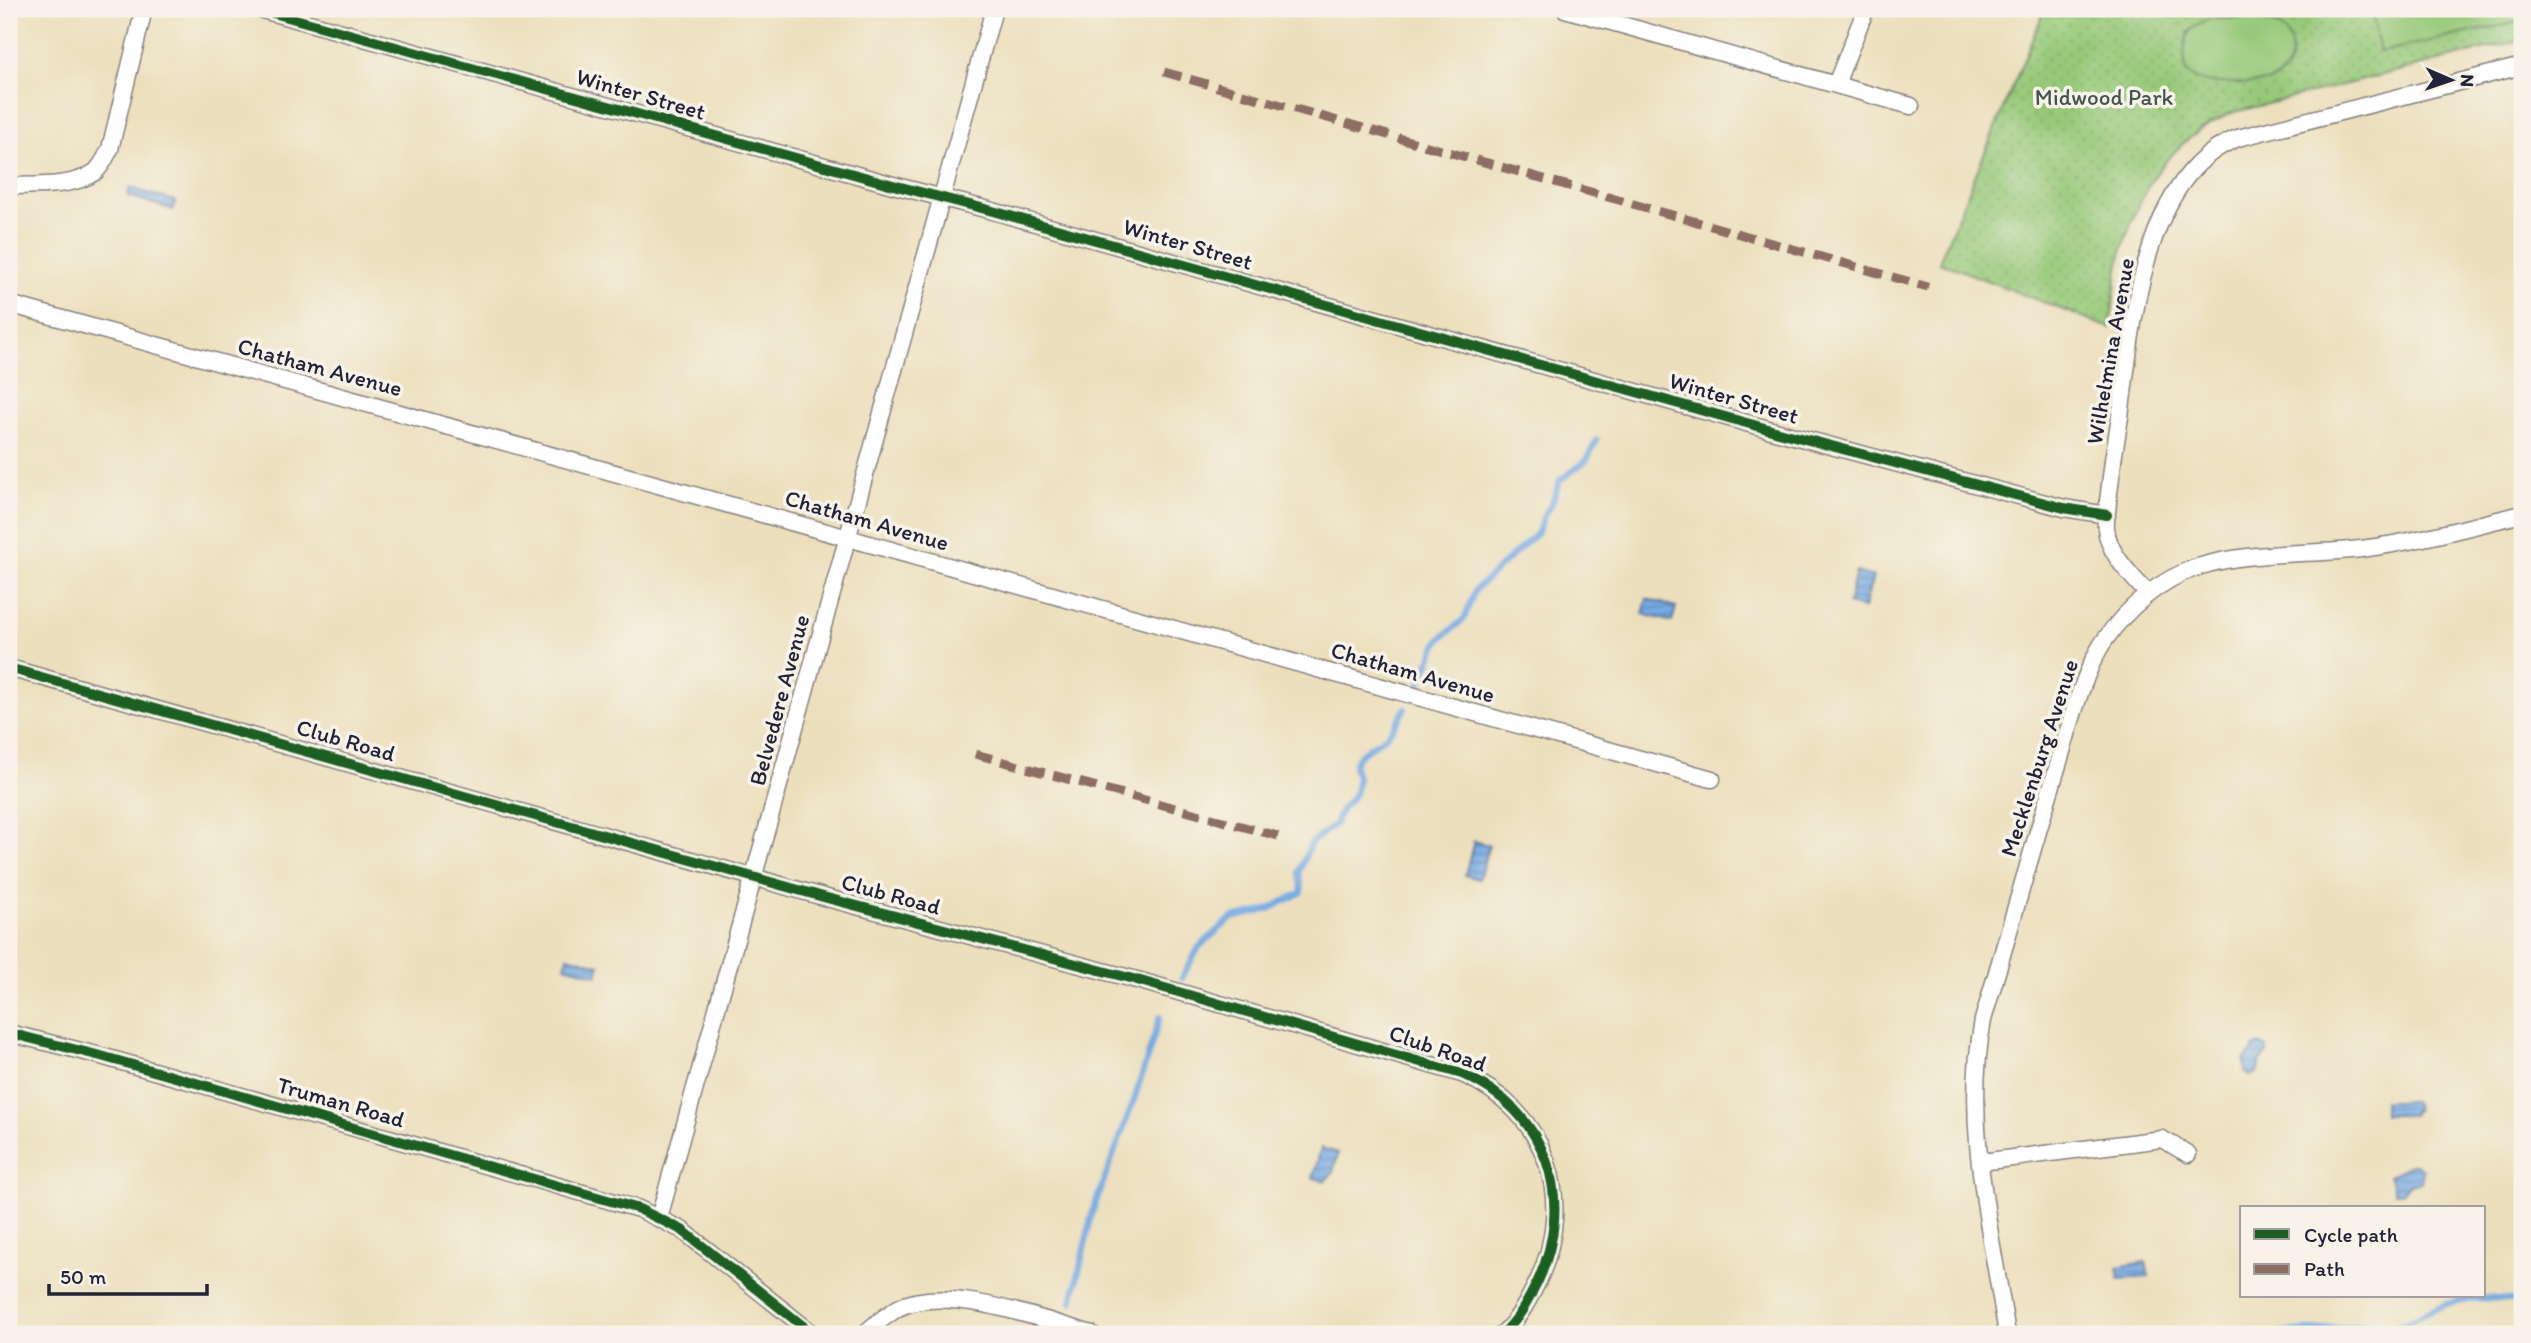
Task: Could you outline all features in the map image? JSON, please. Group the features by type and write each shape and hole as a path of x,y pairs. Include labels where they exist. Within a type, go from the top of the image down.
{"street":[{"path":"9,186 71,181 86,177 101,166 111,147 144,9"},
{"name":"Winter Street","path":"259,9 1775,432 2051,505 2107,515"},
{"name":"Belvedere Avenue","path":"659,1217 994,9"},
{"path":"1565,9 1911,106"},
{"path":"1836,84 1866,9"},
{"name":"Wilhelmina Avenue","path":"2148,594 2121,563 2108,536 2107,515 2111,470 2138,295 2161,223 2178,186 2195,165 2216,149 2238,138 2522,66"},
{"name":"Chatham Avenue","path":"9,304 1712,779"},
{"name":"Mecklenburg Avenue","path":"2007,1334 1981,1162 1975,1107 1976,1060 1983,1020 2015,906 2089,670 2102,643 2121,619 2148,594 2166,581 2196,567 2229,559 2364,548 2448,532 2522,513"},
{"name":"Club Road","path":"9,668 827,898 1137,980 1462,1074 1496,1092 1522,1118 1539,1144 1555,1193 1555,1216 1545,1265 1531,1294 1502,1334"},
{"name":"Truman Road","path":"9,1033 102,1056 598,1197 659,1217"},
{"path":"1981,1162 2162,1139 2189,1154"},
{"path":"659,1217 682,1230 813,1334"},
{"path":"864,1334 900,1307 937,1300 963,1300 1012,1310 1092,1334"}],"green space":[{"name":"Midwood Park","path":"2045,9 2522,9 2522,40 2231,113 2191,137 2161,167 2130,225 2116,277 2110,328 1939,262"},
{"path":"2371,9 2522,9 2522,21 2380,52"},
{"path":"2210,19 2252,19 2276,25 2289,38 2291,46 2289,63 2284,71 2270,81 2256,83 2213,83 2191,76 2186,72 2186,39 2194,27"}],"water":[{"path":"130,188 175,201 173,210 128,196"},
{"path":"1856,572 1873,577 1864,608 1848,604"},
{"path":"1647,599 1676,607 1672,622 1643,614"},
{"path":"1474,841 1489,845 1479,879 1465,875"},
{"path":"568,956 600,965 597,975 565,966"},
{"path":"2261,1044 2267,1048 2267,1054 2257,1073 2250,1076 2245,1072 2244,1060"},
{"path":"2384,1101 2412,1101 2416,1111 2413,1111 2413,1115 2384,1115"},
{"path":"1321,1148 1338,1153 1333,1173 1325,1181 1313,1178"},
{"path":"2412,1164 2423,1170 2421,1182 2409,1184 2402,1193 2395,1192 2389,1176"},
{"path":"2146,1262 2149,1277 2119,1279 2117,1267"}],"waterway":[{"path":"1420,683 1439,640 1464,619 1475,590 1538,532 1560,480 1586,461 1597,440"},
{"path":"1182,978 1199,947 1232,918 1267,910 1302,892 1299,872 1311,843 1335,824 1341,810 1355,794 1358,777 1355,764 1358,758 1389,733 1405,709"},
{"path":"1072,1302 1093,1210 1135,1097 1160,1017"},
{"path":"2277,1334 2373,1324 2391,1329 2440,1307 2467,1299 2522,1302"}],"marked path":[{"path":"1164,72 1928,287"},
{"path":"975,754 1278,836"}],"cycle path":[{"path":"259,9 989,210 1775,431 2064,508 2107,515"},
{"path":"9,668 827,898 1137,980 1462,1074 1491,1090 1515,1110 1533,1134 1546,1160 1553,1189 1554,1219 1549,1250 1527,1302 1502,1334"},
{"path":"9,1033 101,1056 639,1209 682,1230 813,1334"}]}
